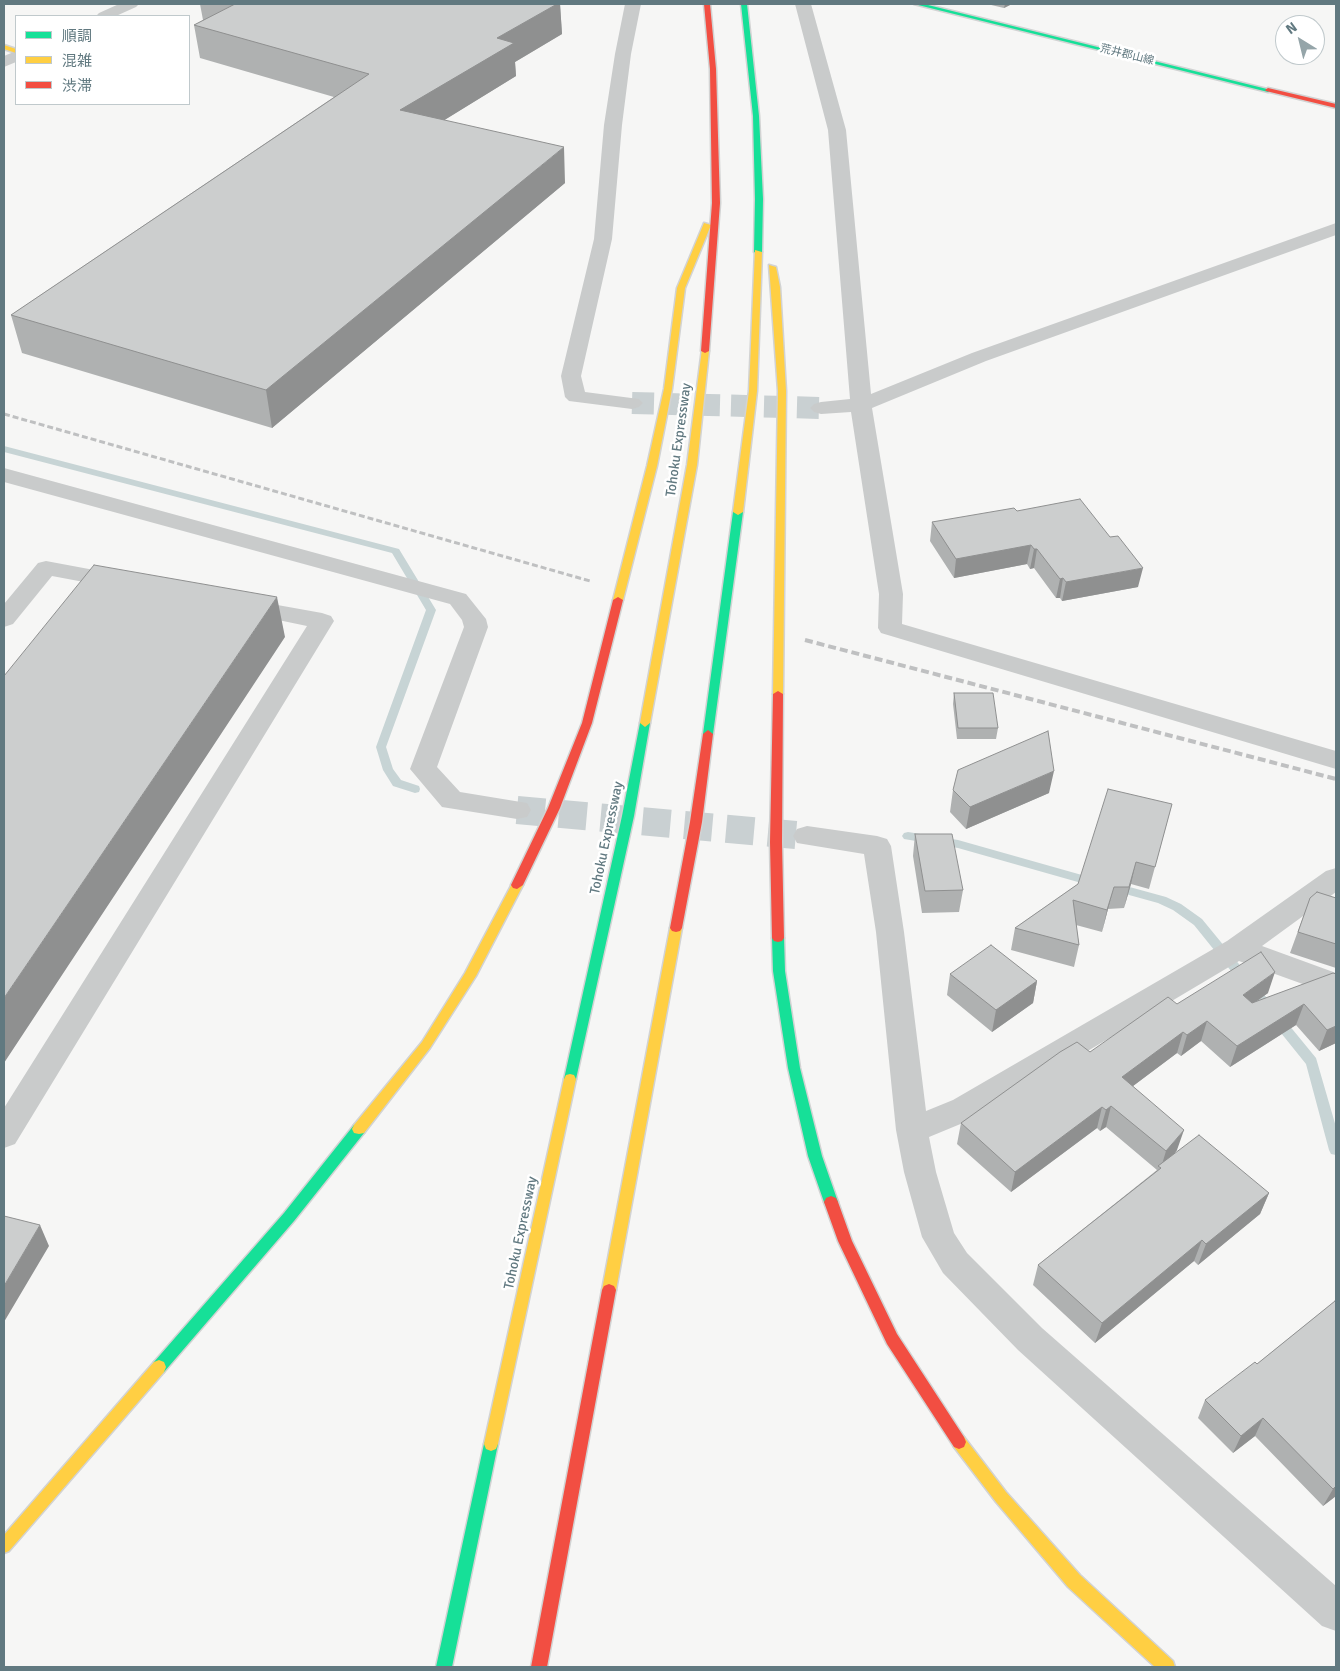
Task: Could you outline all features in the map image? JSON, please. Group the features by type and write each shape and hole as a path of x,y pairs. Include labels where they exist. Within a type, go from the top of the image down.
{"main road":[{"name":"Tohoku Expressway","path":"444,1667 549,1172 628,816 692,465 702,389 716,203 713,69 707,4"},
{"path":"539,1667 696,822 753,391 758,286 758,199 756,116 744,4"},
{"name":"荒井郡山線","path":"925,4 1336,106"},
{"path":"758,199 776,287 782,391 776,842 779,970 794,1068 815,1156 845,1241 892,1339 947,1426 1000,1497 1074,1581 1167,1667"},
{"path":"4,1546 289,1217 426,1045 470,976 514,892 554,808 587,723 652,466 668,389 681,288 716,203"}],"street":[{"path":"106,15 131,4"},
{"path":"632,403 576,397 571,376 603,239 613,125 623,54 633,4"},
{"path":"803,4 837,130 861,404 891,594 890,628 1336,760"},
{"path":"821,408 861,404 979,357 1336,229"},
{"path":"4,474 458,599 474,619 476,627 423,769 452,800 517,810"},
{"path":"4,618 46,568 141,586"},
{"path":"4,1135 322,621 217,601"},
{"path":"807,836 877,846 890,932 912,1130 920,1172 939,1238 955,1263 1030,1339 1336,1612"},
{"path":"912,1130 964,1109 1236,948 1336,878"},
{"path":"1236,948 1336,985"}],"building":[{"path":"235,4 557,4 497,38 514,43 400,110 564,147 266,390 11,315 369,74 194,25"},
{"path":"1080,499 1110,537 1118,536 1143,568 1066,582 1063,578 1060,579 1037,549 1034,549 1031,545 956,559 932,522 1014,508 1017,511"},
{"path":"94,565 277,597 4,998 4,676"},
{"path":"954,693 993,693 998,728 958,728"},
{"path":"1048,731 1054,771 970,807 953,790 958,770"},
{"path":"1108,789 1172,804 1155,867 1136,862 1129,887 1114,887 1107,910 1073,900 1079,945 1015,928 1078,884"},
{"path":"915,834 952,834 963,890 925,891"},
{"path":"1317,892 1336,898 1336,944 1298,932 1310,898"},
{"path":"991,945 1037,981 996,1010 950,974"},
{"path":"1261,952 1275,972 1243,995 1252,1003 1333,973 1336,974 1336,1026 1327,1030 1304,1004 1237,1046 1207,1021 1187,1035 1183,1032 1122,1077 1184,1130 1166,1151 1111,1106 1106,1110 1102,1107 1015,1172 961,1123 1060,1052 1077,1042 1090,1052 1168,997 1177,1004"},
{"path":"1199,1135 1269,1193 1206,1244 1202,1240 1102,1323 1038,1265 1161,1168 1158,1166"},
{"path":"4,1216 40,1225 4,1286"},
{"path":"1335,1301 1336,1486 1333,1489 1263,1418 1241,1436 1205,1400 1255,1362 1257,1364"}],"waterway":[{"path":"4,449 396,551 431,610 381,747 388,770 397,783 415,789"},
{"path":"908,836 958,844 1092,882"},
{"path":"1115,887 1162,900 1177,907 1198,922 1312,1062 1336,1150"}],"tunnel":[{"path":"632,403 821,408"},
{"path":"517,810 807,836"}],"railway":[{"path":"4,414 590,581"},
{"path":"805,640 1336,779"}],"traffic: fast":[{"path":"744,4 756,116 759,199 758,252"},
{"path":"917,4 1268,90"},
{"path":"708,734 738,512"},
{"path":"570,1079 628,816 645,723"},
{"path":"778,938 779,971 794,1068 815,1156 831,1202"},
{"path":"159,1367 289,1217 359,1129"},
{"path":"444,1667 491,1444"}],"traffic: slow":[{"path":"4,47 15,51"},
{"path":"618,600 652,466 668,389 681,288 707,225"},
{"path":"738,512 753,391 758,252"},
{"path":"772,267 776,287 782,391 778,694"},
{"path":"645,723 692,465 705,351"},
{"path":"359,1129 426,1045 470,976 517,885"},
{"path":"609,1290 676,928"},
{"path":"491,1444 570,1079"},
{"path":"4,1546 159,1367"},
{"path":"959,1442 1001,1497 1074,1581 1167,1667"}],"traffic: jam":[{"path":"705,351 716,203 713,69 707,4"},
{"path":"1268,90 1336,106"},
{"path":"517,885 554,808 587,723 618,600"},
{"path":"778,694 776,842 778,938"},
{"path":"676,928 696,822 708,734"},
{"path":"831,1202 845,1241 892,1339 959,1442"},
{"path":"539,1667 609,1290"}]}
